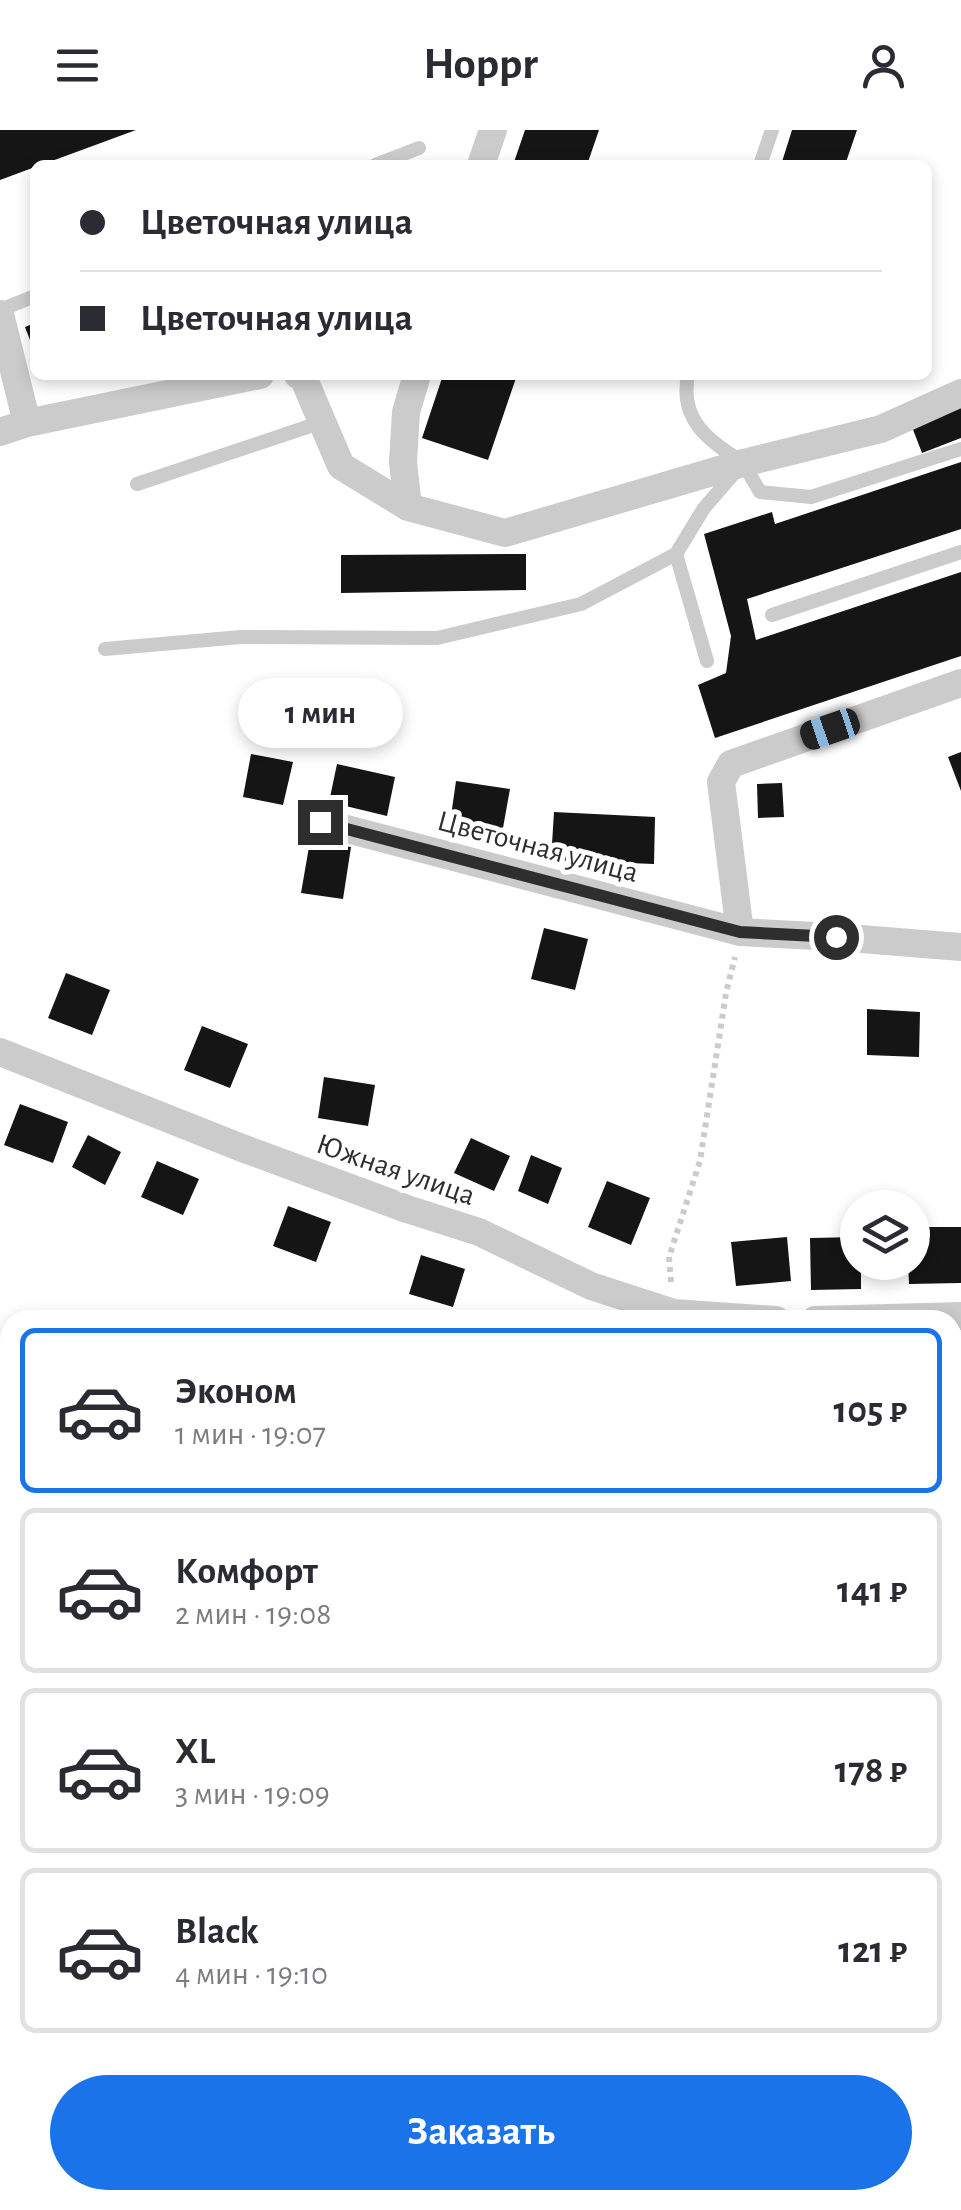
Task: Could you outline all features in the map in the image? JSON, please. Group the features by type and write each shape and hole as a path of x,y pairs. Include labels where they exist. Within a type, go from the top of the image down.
{"street":[{"path":"483,160 492,130"},
{"path":"0,312 13,428 237,380"},
{"path":"304,380 341,466 408,507 505,534 743,463 881,430 961,393"},
{"path":"408,507 403,462 406,412 416,380"},
{"path":"740,932 722,782 731,764 961,683"},
{"name":"Цветочная улица","path":"320,822 740,932 961,947"},
{"name":"Южная улица","path":"0,1052 260,1155 407,1210 480,1232 591,1286 658,1310"}],"lane":[{"path":"762,160 772,130"},
{"path":"388,160 419,148"},
{"path":"0,312 30,298"},
{"path":"688,380 688,409 706,437 743,463 760,492 811,497 961,449"},
{"path":"137,484 322,422"},
{"path":"105,648 241,637 438,638 582,604 676,554 704,508 743,463"},
{"path":"772,615 961,552"},
{"path":"676,554 707,661"}],"path":[{"path":"674,1310 669,1257 700,1161 726,993 740,932"}],"building":[{"path":"0,130 136,130 55,160 30,160 30,169 0,180"},
{"path":"525,130 599,130 589,160 515,160"},
{"path":"792,130 857,130 847,160 783,160"},
{"path":"441,380 515,380 488,460 422,438"},
{"path":"961,408 961,438 922,453 912,427"},
{"path":"961,462 961,529 747,599 756,640 961,572 961,656 715,738 698,685 726,673 731,636 704,534 772,512 775,524"},
{"path":"526,554 526,590 341,593 341,555"},
{"path":"961,752 961,791 948,757"},
{"path":"251,754 293,762 283,805 243,797"},
{"path":"337,764 395,777 387,816 329,802"},
{"path":"456,781 510,789 501,839 449,830"},
{"path":"782,783 784,817 758,818 757,784"},
{"path":"554,812 655,817 654,864 551,860"},
{"path":"310,841 351,847 343,899 301,893"},
{"path":"544,928 588,939 575,990 531,979"},
{"path":"66,973 110,990 92,1035 48,1018"},
{"path":"867,1009 920,1012 919,1057 867,1055"},
{"path":"202,1026 248,1044 230,1088 184,1070"},
{"path":"324,1077 375,1085 368,1126 318,1118"},
{"path":"20,1104 68,1122 53,1163 4,1145"},
{"path":"88,1135 121,1152 105,1185 72,1167"},
{"path":"471,1138 510,1156 494,1191 454,1173"},
{"path":"531,1155 562,1168 548,1204 518,1191"},
{"path":"157,1161 199,1179 183,1215 141,1197"},
{"path":"607,1181 650,1198 631,1245 588,1227"},
{"path":"288,1206 331,1222 316,1262 273,1246"},
{"path":"930,1227 961,1227 961,1283 909,1284 909,1280 930,1280"},
{"path":"787,1237 791,1281 736,1286 731,1242"},
{"path":"840,1237 840,1280 861,1280 861,1289 811,1290 810,1238"},
{"path":"421,1255 465,1269 453,1307 409,1294"}],"route":[{"path":"320,822 740,932 836,937"}]}
